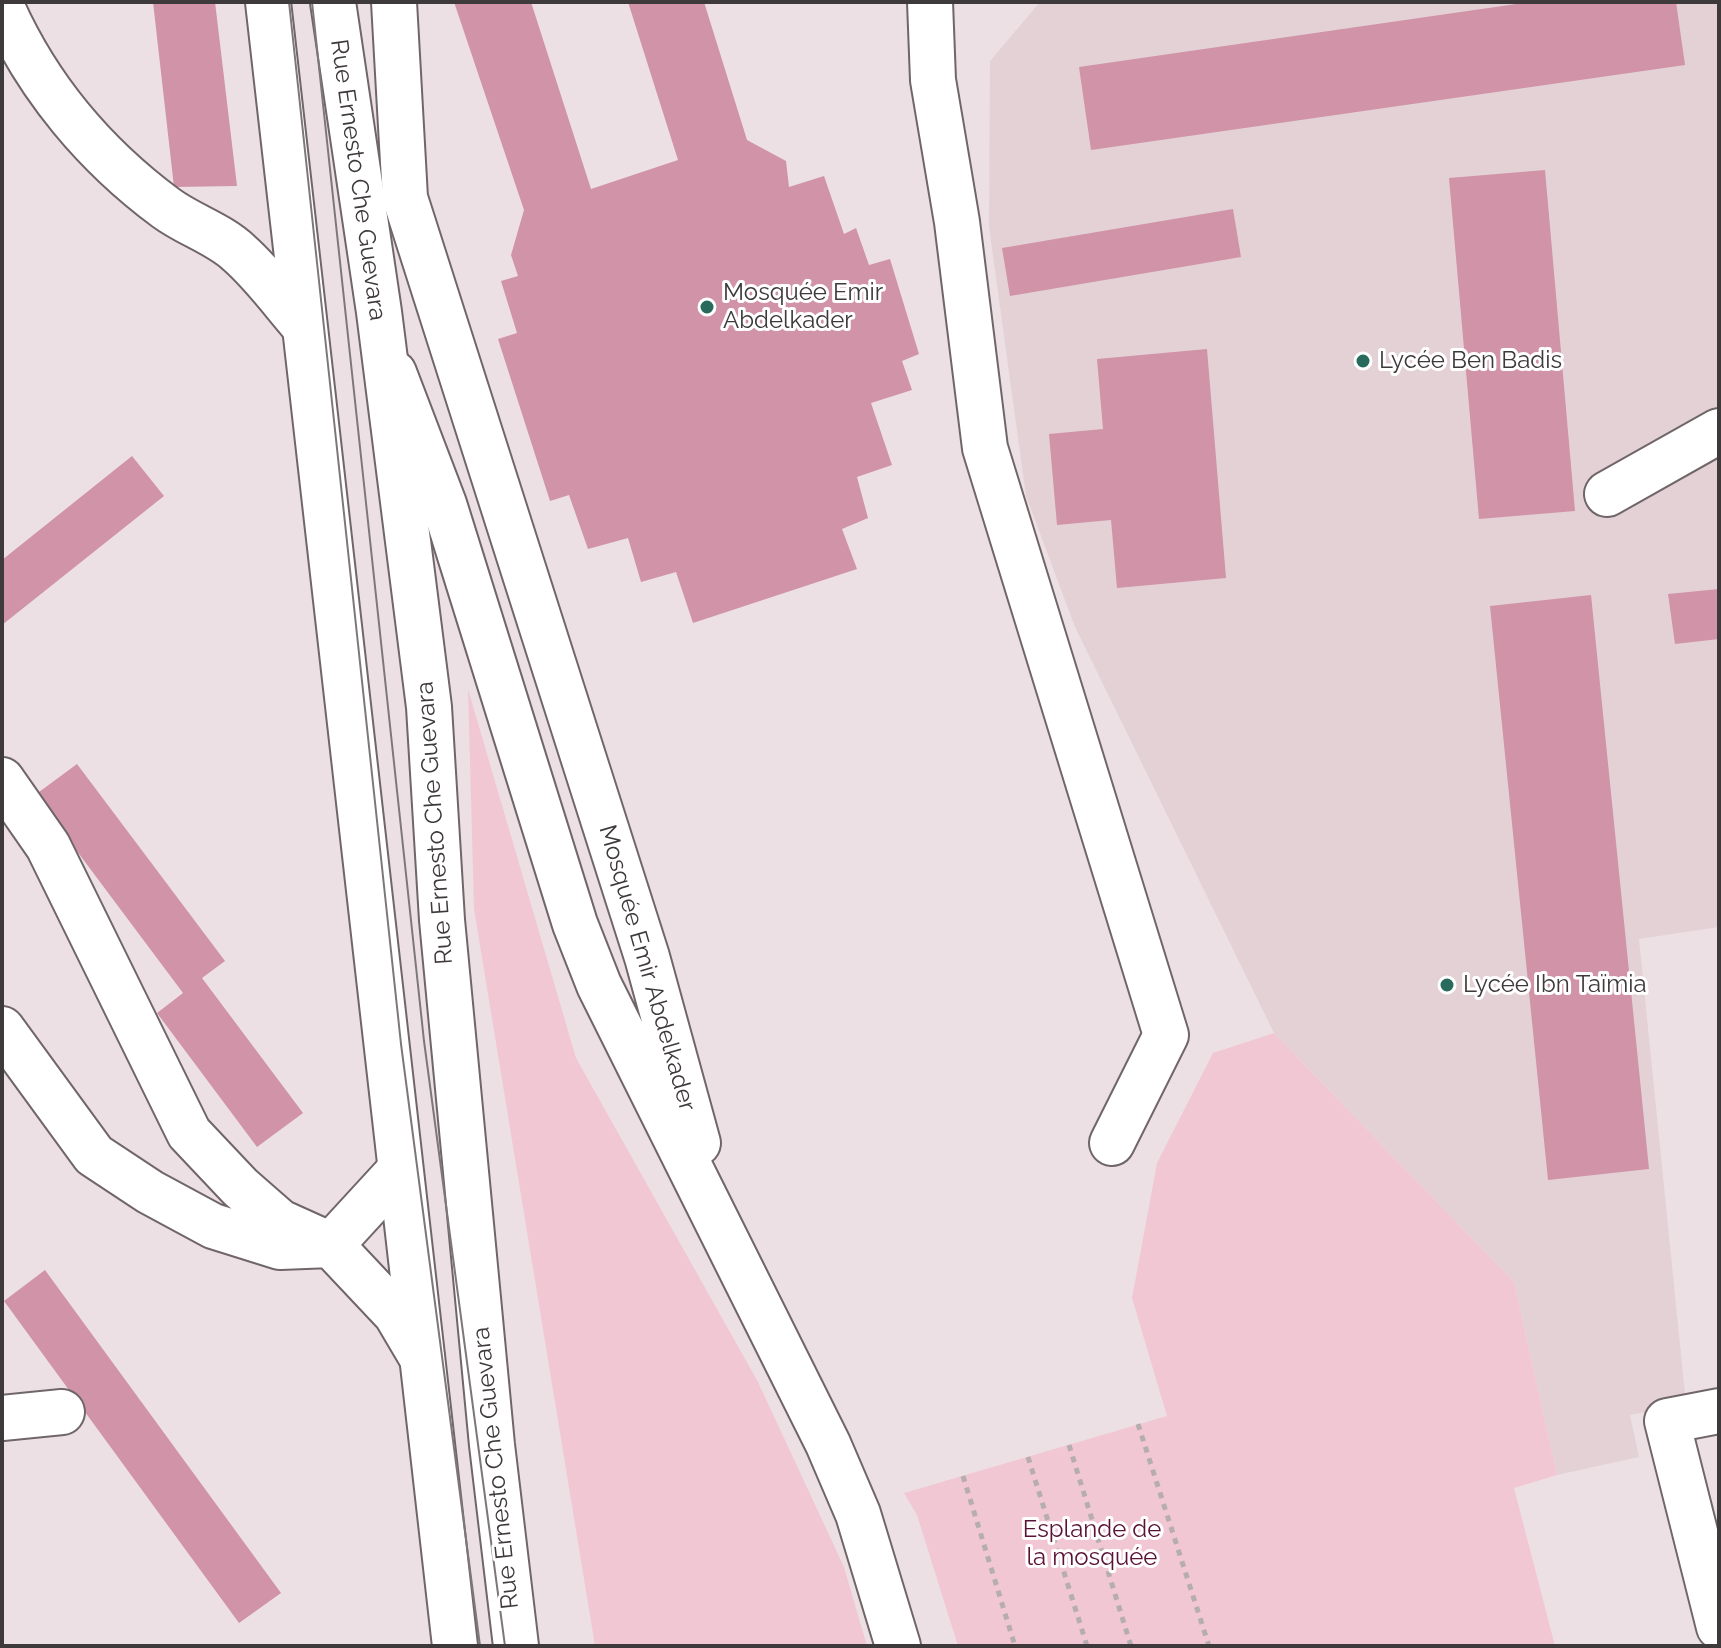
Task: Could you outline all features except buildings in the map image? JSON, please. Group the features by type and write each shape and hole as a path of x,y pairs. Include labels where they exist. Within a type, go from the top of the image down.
{"street":[{"path":"268,2 455,1646"},
{"name":"Rue Ernesto Che Guevara","path":"333,2 382,341 429,707 442,920 492,1445 516,1646"},
{"name":"Mosquée Emir Abdelkader","path":"394,2 405,198 647,957 724,1240"},
{"path":"930,2 933,80 957,222 985,448 1166,1035 1112,1143"},
{"path":"2,7 36,72 74,123 110,161 169,210 238,252 304,326"},
{"path":"382,341 444,504 575,924 599,985 834,1458 858,1514 898,1646"},
{"path":"1607,494 1719,431"},
{"path":"2,780 48,846 189,1133 280,1222 331,1245 396,1314 422,1358"},
{"path":"2,1029 94,1155 150,1192 213,1226 280,1247 331,1245 399,1171"},
{"path":"1719,1411 1667,1421 1719,1627"},
{"path":"2,1418 62,1412"}],"path":[{"path":"1138,1424 1209,1646"},
{"path":"1069,1445 1131,1646"},
{"path":"1028,1457 1087,1646"},
{"path":"963,1476 1015,1646"}],"shaded area":[{"path":"1040,2 1719,2 1719,927 1639,939 1686,1404 1630,1415 1639,1457 1557,1475 1514,1282 1274,1033 1075,627 1026,496 989,227 990,61"}],"green space":[{"path":"468,689 576,1058 758,1382 844,1567 867,1646 595,1646 474,909"},
{"name":"Esplande de la mosquée","path":"1274,1033 1514,1282 1557,1475 1514,1488 1555,1646 958,1646 917,1515 904,1493 1167,1416 1132,1298 1157,1163 1213,1053"}],"tram line":[{"path":"289,2 401,1044 480,1646"},
{"path":"312,2 424,1041 505,1646"}],"place":[{"name":"Mosquée Emir Abdelkader","path":"707,307"},
{"name":"Lycée Ben Badis","path":"1363,361"},
{"name":"Lycée Ibn Taïmia","path":"1447,985"}]}
